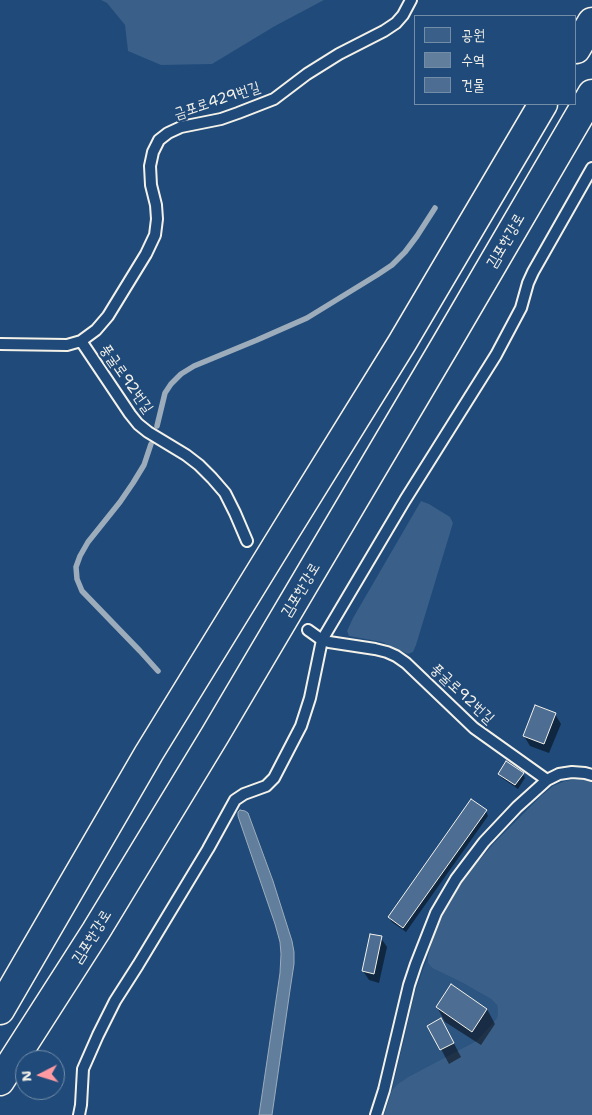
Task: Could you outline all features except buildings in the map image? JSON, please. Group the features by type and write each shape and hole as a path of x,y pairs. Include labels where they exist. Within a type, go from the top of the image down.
{"highway":[{"path":"577,47 592,22"},
{"name":"김포한강로","path":"0,1081 96,931 215,735 592,94"},
{"path":"0,1010 149,753 402,343 542,105"}],"lane":[{"name":"금포로429번길","path":"81,341 96,330 108,316 146,254 155,235 156,205 150,185 150,166 153,152 159,140 181,127 230,116 274,99 307,74 390,27 403,15 411,0"},
{"path":"79,1115 83,1069 115,1001 208,849 235,800 244,794 266,786 274,778 300,726 310,698 322,640 496,355 521,308 533,272 592,168"},
{"path":"0,344 67,345 81,341"},
{"name":"풍굴로92번길","path":"81,341 138,424 199,465 225,493 246,541"},
{"name":"풍굴로92번길","path":"308,630 322,640 336,644 375,649 396,656 406,663 474,728 547,780"},
{"path":"376,1115 384,1090 409,985 436,913 456,879 484,842 517,807 547,780 559,774 572,772 592,775"}],"shaded area":[{"path":"428,956 428,963 432,968 491,999 497,1005 497,1018 476,1041 408,1077 392,1090 415,992"}],"green space":[{"path":"101,0 324,0 275,26 212,64 161,65 128,51 125,25 107,3"},
{"path":"421,501 450,517 453,523 416,645 413,652 408,654 382,642 349,636 347,631"},
{"path":"578,779 592,781 592,1115 384,1115 392,1090 398,1084 476,1041 497,1018 497,1005 491,999 432,968 428,963 434,934 455,893 471,870 494,843 541,796 553,786 565,781"}],"water":[{"path":"240,810 248,813 273,881 294,952 294,964 272,1115 259,1115 280,973 280,942 238,816"}],"waterway":[{"path":"157,426 165,393 181,374 194,366 307,318 377,275 392,265 405,252 435,208"},
{"path":"151,444 144,465 120,502 88,542 76,567 77,579 82,591 158,671"}]}
